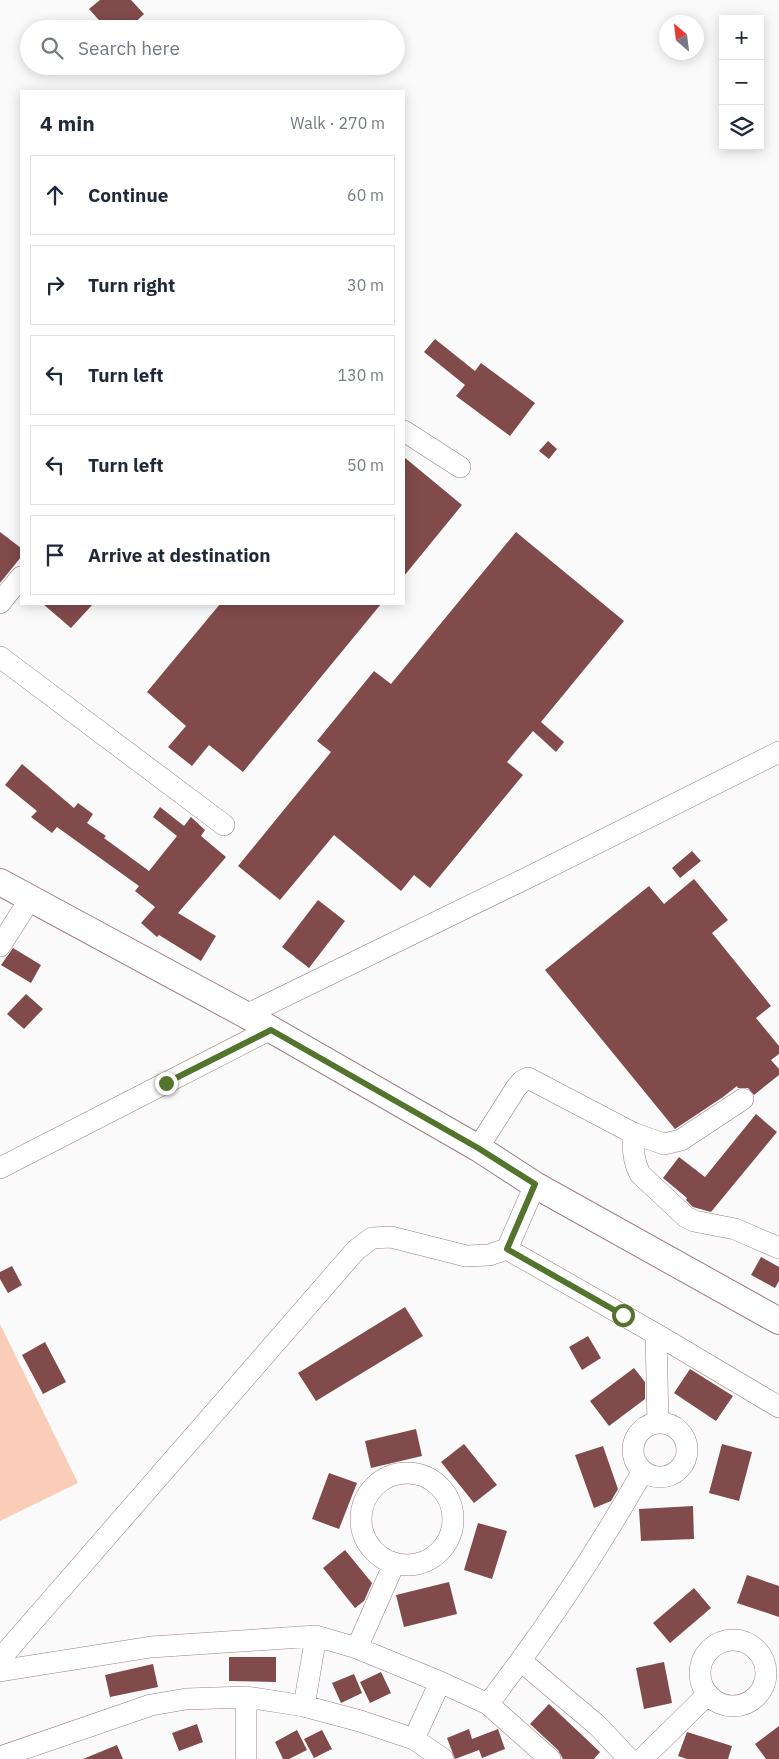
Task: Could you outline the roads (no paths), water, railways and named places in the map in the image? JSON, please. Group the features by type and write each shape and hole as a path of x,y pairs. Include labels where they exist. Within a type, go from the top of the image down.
{"main road":[{"path":"0,882 246,1015 478,1148 535,1184 778,1318"}],"street":[{"path":"405,432 460,467"},
{"path":"0,603 20,578"},
{"path":"0,656 224,825"},
{"path":"246,1015 779,752"},
{"path":"0,946 30,899"},
{"path":"0,1168 271,1030"},
{"path":"478,1148 516,1088 522,1081 528,1078 633,1133 664,1144 681,1140 743,1099"},
{"path":"633,1133 636,1167 640,1174 686,1216 694,1221 735,1229 779,1248"},
{"path":"507,1249 535,1184"},
{"path":"0,1659 356,1250 372,1238 390,1238 466,1256 489,1255 507,1249 779,1407"},
{"path":"656,1334 658,1423"},
{"path":"658,1423 668,1424 678,1429 685,1437 688,1447 687,1458 682,1467 673,1474 663,1477 652,1476 643,1471 636,1463 633,1453 634,1442 639,1433 648,1426 658,1423"},
{"path":"488,1704 521,1661 614,1522 643,1471"},
{"path":"403,1473 421,1475 437,1484 448,1498 454,1515 452,1533 443,1549 429,1560 412,1565 394,1564 378,1555 366,1541 361,1524 363,1506 372,1490 386,1478 403,1473"},
{"path":"357,1648 394,1564"},
{"path":"304,1706 316,1636"},
{"path":"0,1671 151,1647 316,1636 357,1648 488,1704 550,1759"},
{"path":"521,1661 598,1726 629,1759"},
{"path":"414,1740 440,1682"},
{"path":"642,1759 708,1694"},
{"path":"246,1698 246,1759"},
{"path":"0,1757 151,1705 186,1699 246,1698 304,1706 360,1720 414,1740 443,1759"}]}
